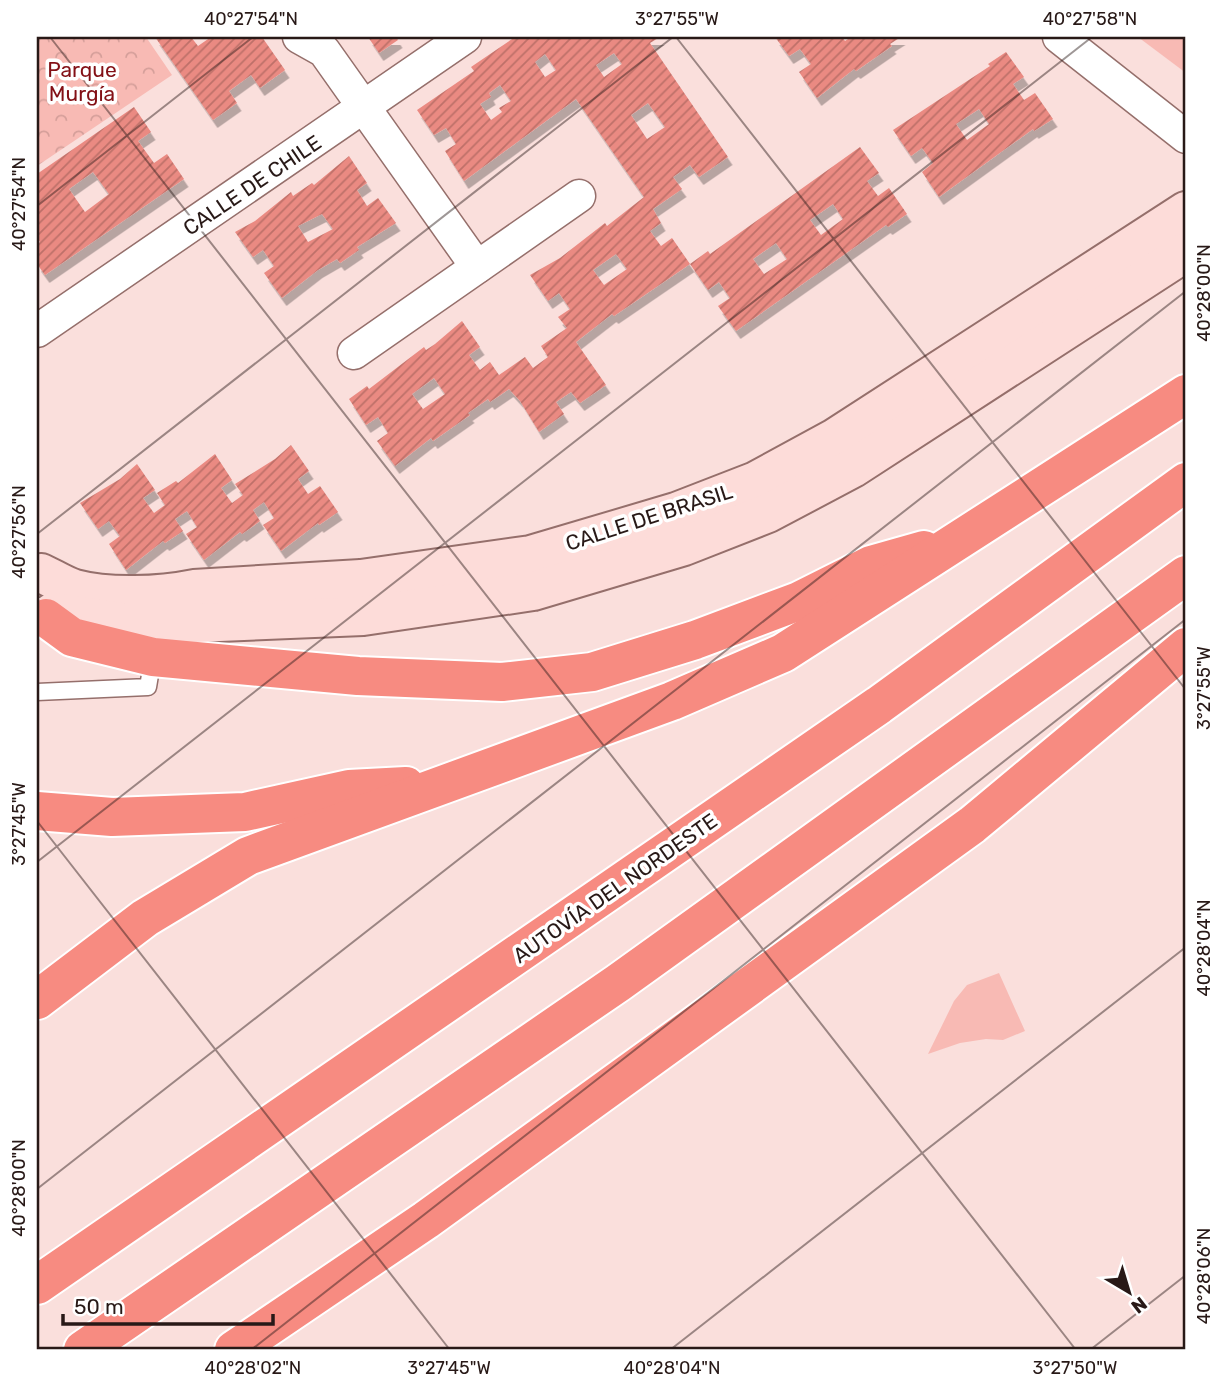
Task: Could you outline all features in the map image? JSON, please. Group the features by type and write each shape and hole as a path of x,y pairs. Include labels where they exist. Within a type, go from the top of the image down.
{"highway":[{"path":"37,1000 145,918 248,856 672,701 783,653 1186,394"},
{"name":"AUTOVÍA DEL NORDESTE","path":"37,1285 879,705 1186,482"},
{"path":"43,622 72,637 153,657 358,676 502,682 592,672 695,640 799,601 871,565 963,538"},
{"path":"83,1350 618,983 1186,575"},
{"path":"234,1350 426,1220 972,825 1186,647"},
{"path":"37,811 111,817 245,812 349,789 439,785"}],"street":[{"name":"CALLE DE CHILE","path":"37,331 465,37"},
{"path":"1059,37 1186,137"},
{"path":"315,42 477,267"},
{"path":"354,353 579,196"},
{"name":"CALLE DE BRASIL","path":"39,570 75,589 123,594 171,594 194,589 361,579 531,555 676,512 756,481 835,438 1186,211"},
{"name":"CALLE DE BRASIL","path":"43,622 195,623 363,616 533,591 684,546 768,513 853,468 1186,252"},
{"path":"39,570 47,591 43,622"}],"lane":[{"path":"37,692 148,687 153,657"}],"green space":[{"name":"Parque Murgía","path":"37,37 146,37 172,75 37,166"},
{"path":"1138,37 1181,37 1186,41 1186,73"},
{"path":"999,973 1025,1031 1003,1040 986,1039 960,1043 928,1054 954,1001 967,985"}],"building":[{"path":"155,37 191,37 198,46 211,37 262,37 285,70 260,88 251,75 229,91 237,103 213,120"},
{"path":"368,37 396,37 398,40 379,53"},
{"path":"515,37 660,37 650,43 728,157 699,177 690,165 673,177 682,189 653,209 661,223 650,231 661,246 672,238 690,264 614,316 612,314 576,342 606,385 580,403 571,392 556,402 564,414 539,432 520,401 509,389 490,402 488,399 468,413 470,415 433,441 431,438 395,466 377,441 388,433 378,417 366,425 349,399 367,386 369,389 424,347 426,350 435,344 462,321 480,347 469,355 480,370 490,362 499,375 525,357 533,368 548,357 541,346 567,328 558,317 570,309 559,293 548,301 530,275 560,258 605,223 607,226 644,197 576,99 464,181 445,151 456,144 446,128 434,135 417,110 474,71 471,67","holes":["614,53 622,64 604,77 596,65","545,54 556,70 545,77 535,62","500,85 511,101 499,108 502,112 491,120 480,104 491,97 489,93","648,103 665,127 647,139 631,115","616,254 627,269 604,285 593,270","434,378 445,394 423,409 412,394"]},
{"path":"775,37 842,37 845,41 851,37 901,37 817,98 799,72 811,64 800,49 789,56"},
{"path":"1006,52 1024,77 1013,84 1024,100 1035,93 1053,119 1034,131 1033,129 939,197 922,172 933,163 922,148 911,156 893,130 990,66 988,64","holes":["979,109 989,124 967,140 956,124"]},
{"path":"134,107 151,132 138,141 154,163 167,154 184,179 45,275 37,264 37,244 40,242 37,238 37,174","holes":["93,172 109,194 85,212 69,189"]},
{"path":"860,147 879,173 867,181 878,196 889,188 907,214 888,227 886,225 736,331 718,306 730,298 719,282 708,290 690,264 708,251 710,254","holes":["833,204 843,219 821,235 810,220","776,243 787,259 764,274 753,259"]},
{"path":"349,156 367,183 357,190 367,206 378,198 396,223 357,247 359,250 340,263 337,259 318,270 282,298 264,273 274,266 263,250 253,257 235,232 255,221 291,192 293,196 312,183 314,185","holes":["322,214 333,229 308,242 298,226"]},
{"path":"291,445 309,471 298,479 308,494 320,486 338,512 319,525 318,523 281,551 263,525 274,518 264,502 253,510 260,521 242,534 240,532 204,560 186,534 197,527 187,511 175,519 183,531 165,543 163,541 126,570 109,544 120,536 109,521 98,529 80,503 120,479 137,464 155,490 143,498 154,513 165,505 157,493 176,481 178,483 215,454 232,480 221,488 232,503 243,495 235,484 275,459"}]}
